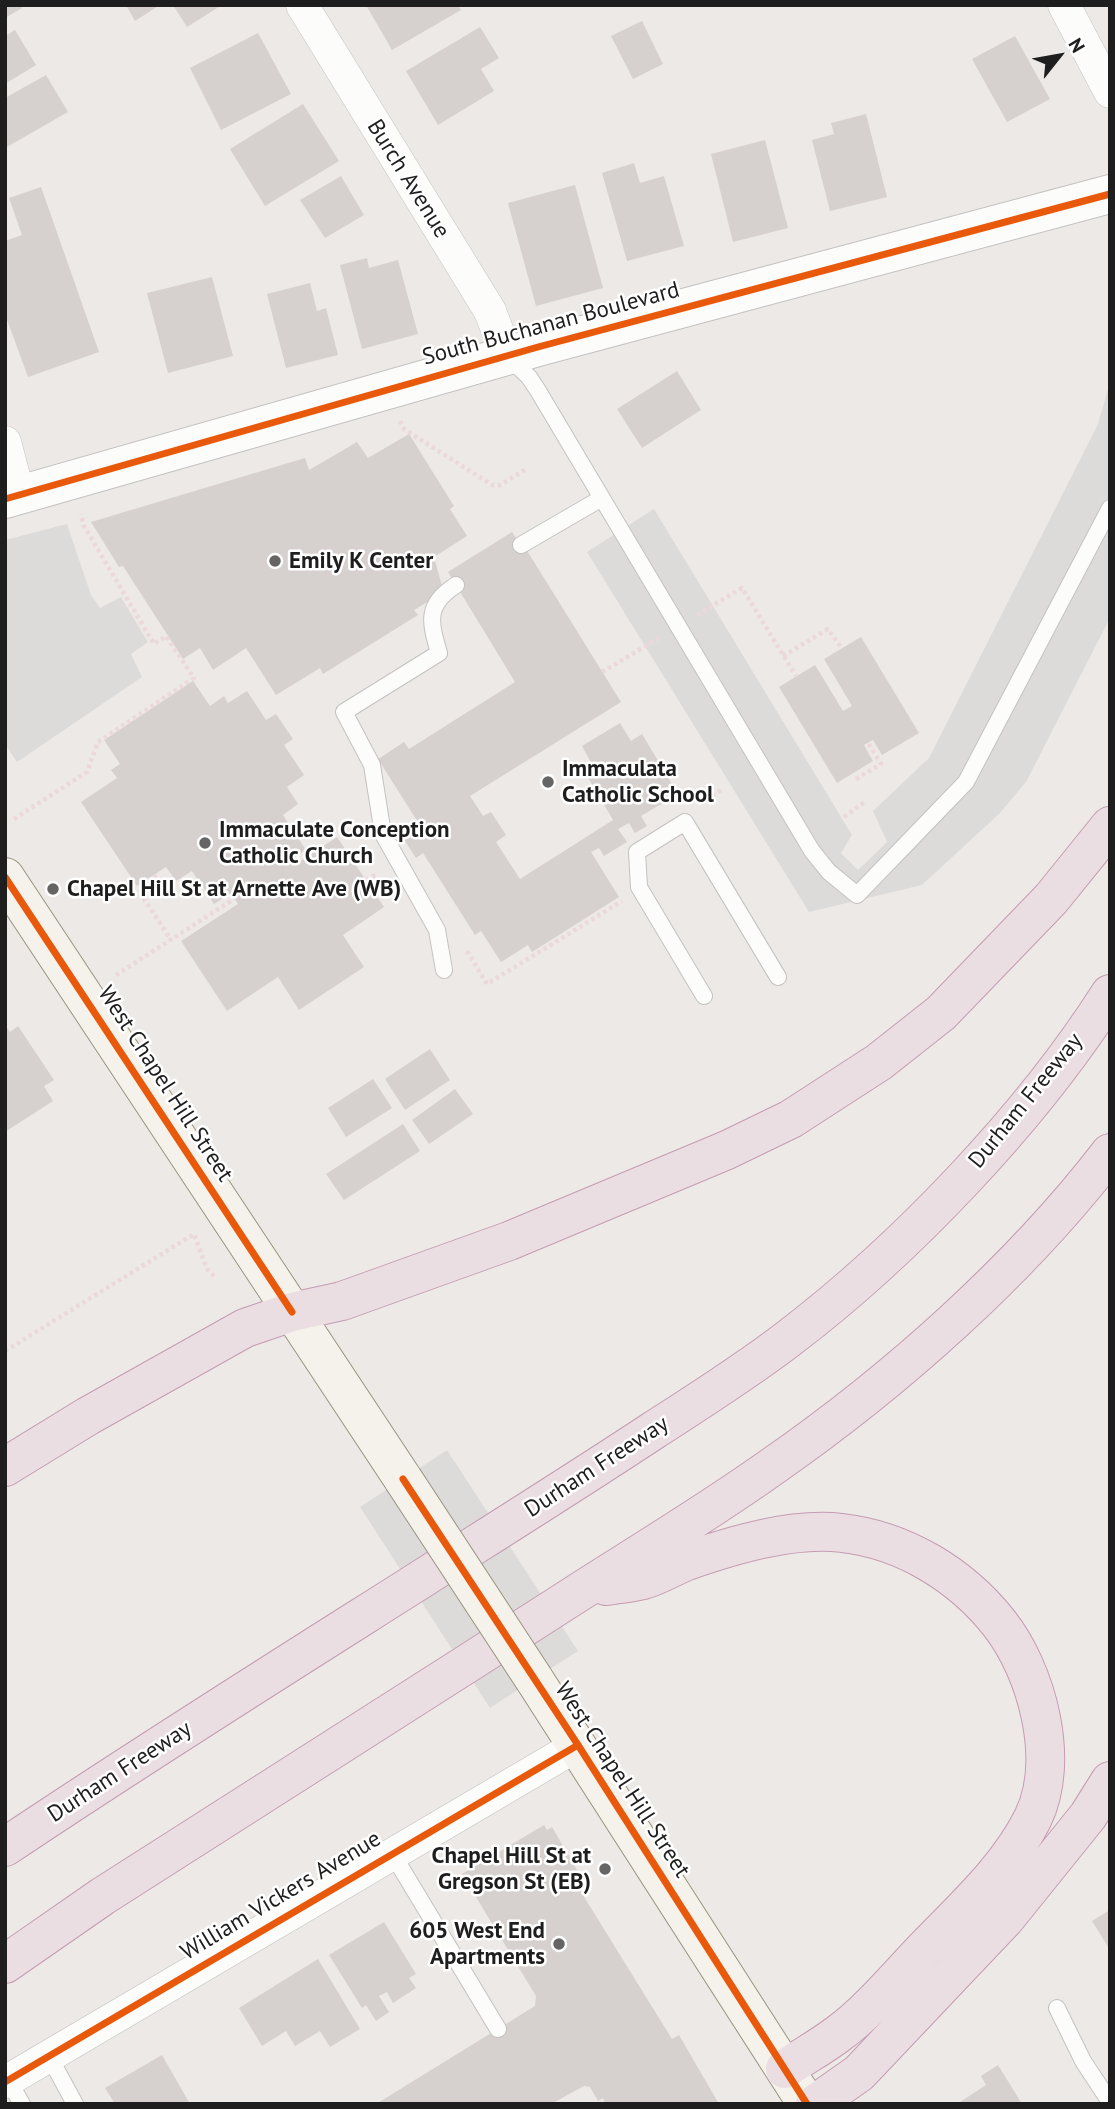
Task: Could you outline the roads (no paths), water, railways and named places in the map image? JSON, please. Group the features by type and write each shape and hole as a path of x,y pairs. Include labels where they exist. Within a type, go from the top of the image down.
{"highway":[{"path":"5,1468 88,1416 245,1328 292,1312 342,1301 509,1241 727,1150 791,1119 878,1062 941,1013 1051,899 1110,826"},
{"name":"Durham Freeway","path":"5,1847 606,1462 740,1375 790,1338 859,1280 932,1210 985,1154 1049,1078 1110,994"},
{"path":"5,1964 103,1896 774,1466 899,1370 987,1289 1049,1224 1110,1153"},
{"path":"580,1591 644,1580 685,1562 737,1545 785,1535 840,1533 871,1538 912,1553 954,1578 986,1607 1013,1641 1028,1675 1040,1710 1045,1748 1043,1781 1034,1816 1014,1850 989,1882 840,2033 785,2069"},
{"path":"815,2104 859,2073 1005,1919 1088,1816 1110,1781"}],"main road":[{"name":"West Chapel Hill Street","path":"5,877 578,1745 807,2104"}],"street":[{"name":"Burch Avenue","path":"302,5 490,311 507,356"},
{"path":"1064,5 1110,92"},
{"name":"South Buchanan Boulevard","path":"12,497 507,356 1110,194"},
{"path":"5,442 12,497"},
{"name":"William Vickers Avenue","path":"12,2089 49,2056 578,1745"}],"lane":[{"path":"507,356 529,377 537,389 812,851 829,872 857,895 966,782 1110,508"},
{"path":"521,545 601,498"},
{"path":"444,970 437,930 383,834 372,765 344,712 439,653 430,623 435,606 456,585"},
{"path":"704,996 639,887 637,852 685,822 778,976"},
{"path":"392,1853 498,2029"},
{"path":"1057,2008 1083,2061 1110,2102"},
{"path":"49,2056 75,2104"}],"place":[{"name":"Emily K Center","path":"275,561"},
{"name":"Immaculata Catholic School","path":"548,782"},
{"name":"Immaculate Conception Catholic Church","path":"205,843"},
{"name":"Chapel Hill St at Arnette Ave (WB)","path":"53,889"},
{"name":"Chapel Hill St at Gregson St (EB)","path":"605,1869"},
{"name":"605 West End Apartments","path":"559,1944"}]}
